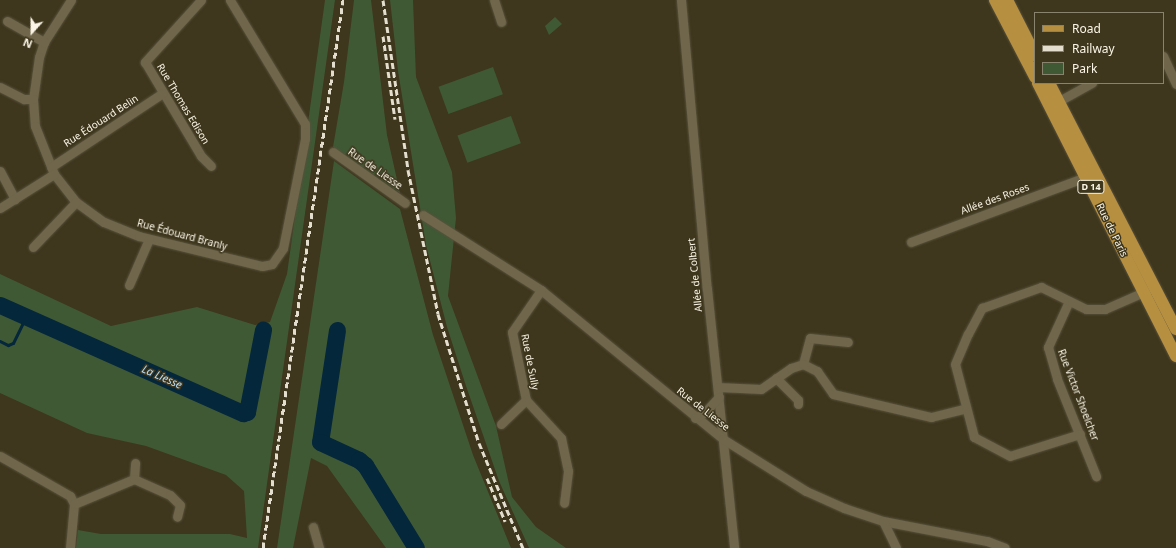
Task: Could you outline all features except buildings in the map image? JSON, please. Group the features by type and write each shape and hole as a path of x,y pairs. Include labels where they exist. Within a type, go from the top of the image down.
{"main road":[{"path":"995,0 1034,75"},
{"path":"1007,0 1034,53"},
{"name":"Rue de Paris","path":"1039,84 1176,356"},
{"name":"Rue de Paris","path":"1050,84 1176,329"}],"street":[{"name":"Rue Édouard Branly","path":"71,0 44,42 39,57 33,99 35,126 52,170 76,202 104,222 149,239 262,266 272,264 283,248 305,139 305,124 230,0"},
{"name":"Rue Thomas Edison","path":"201,0 145,62 201,156 211,166"},
{"path":"494,0 502,22"},
{"name":"Allée de Colbert","path":"680,0 707,290 719,392 734,548"},
{"path":"7,20 44,42"},
{"path":"1164,58 1176,84"},
{"path":"1059,101 1090,84"},
{"path":"0,87 24,99 33,99"},
{"name":"Rue Édouard Belin","path":"0,208 15,199 52,170 163,92"},
{"name":"Rue de Liesse","path":"333,152 405,203"},
{"path":"0,171 15,199"},
{"name":"Allée des Roses","path":"912,242 1086,177"},
{"path":"33,247 76,202"},
{"name":"Rue de Liesse","path":"423,215 542,290 723,439 818,498 883,521 988,541 1005,548"},
{"path":"129,285 149,239"},
{"path":"1080,434 1010,456 974,437 955,364 982,308 1041,287 1086,309 1105,309 1155,287"},
{"name":"Rue de Sully","path":"542,290 512,332 526,400 561,438 568,471 564,503"},
{"name":"Rue Victor Shoelcher","path":"1069,301 1048,347 1057,379 1096,476"},
{"path":"696,418 704,413 719,392 761,389 776,378 803,364 810,338 848,342"},
{"path":"803,364 817,371 833,394 931,417 966,408"},
{"path":"776,378 798,400 798,404"},
{"name":"Rue de Sully","path":"502,424 526,400"},
{"path":"0,456 70,496 74,504 70,548"},
{"path":"134,479 135,463"},
{"path":"74,504 134,479 170,495 180,505 177,517"},
{"path":"883,521 896,548"},
{"path":"313,527 319,548"}],"green space":[{"path":"325,0 335,0 258,548 76,548 78,530 101,534 230,534 247,538 244,491 226,475 146,446 87,433 0,393 0,274 111,326 197,307 255,325 270,322 287,274"},
{"path":"354,0 371,0 387,135 400,193 333,147 344,82"},
{"path":"390,0 413,0 416,77 452,172 456,218 448,296 496,426 512,497 536,527 566,548 529,548 499,481 447,327 426,245 398,71"},
{"path":"555,17 562,24 549,35 545,26"},
{"path":"493,67 503,94 448,114 438,87"},
{"path":"511,116 521,143 467,163 457,135"},
{"path":"334,161 400,209 433,335 473,455 511,548 386,548 327,466 311,458 293,548 277,548"}],"waterway":[{"name":"La Liesse","path":"0,305 243,413 247,412 263,330"},
{"path":"0,341 8,345 13,343 26,316"},
{"name":"La Liesse","path":"337,330 320,442 359,460 365,465 416,548"}],"railway":[{"path":"263,548 343,0"},
{"path":"383,0 408,170 438,314 479,443 523,548"},
{"path":"383,36 395,119"},
{"path":"487,478 505,521"}]}
